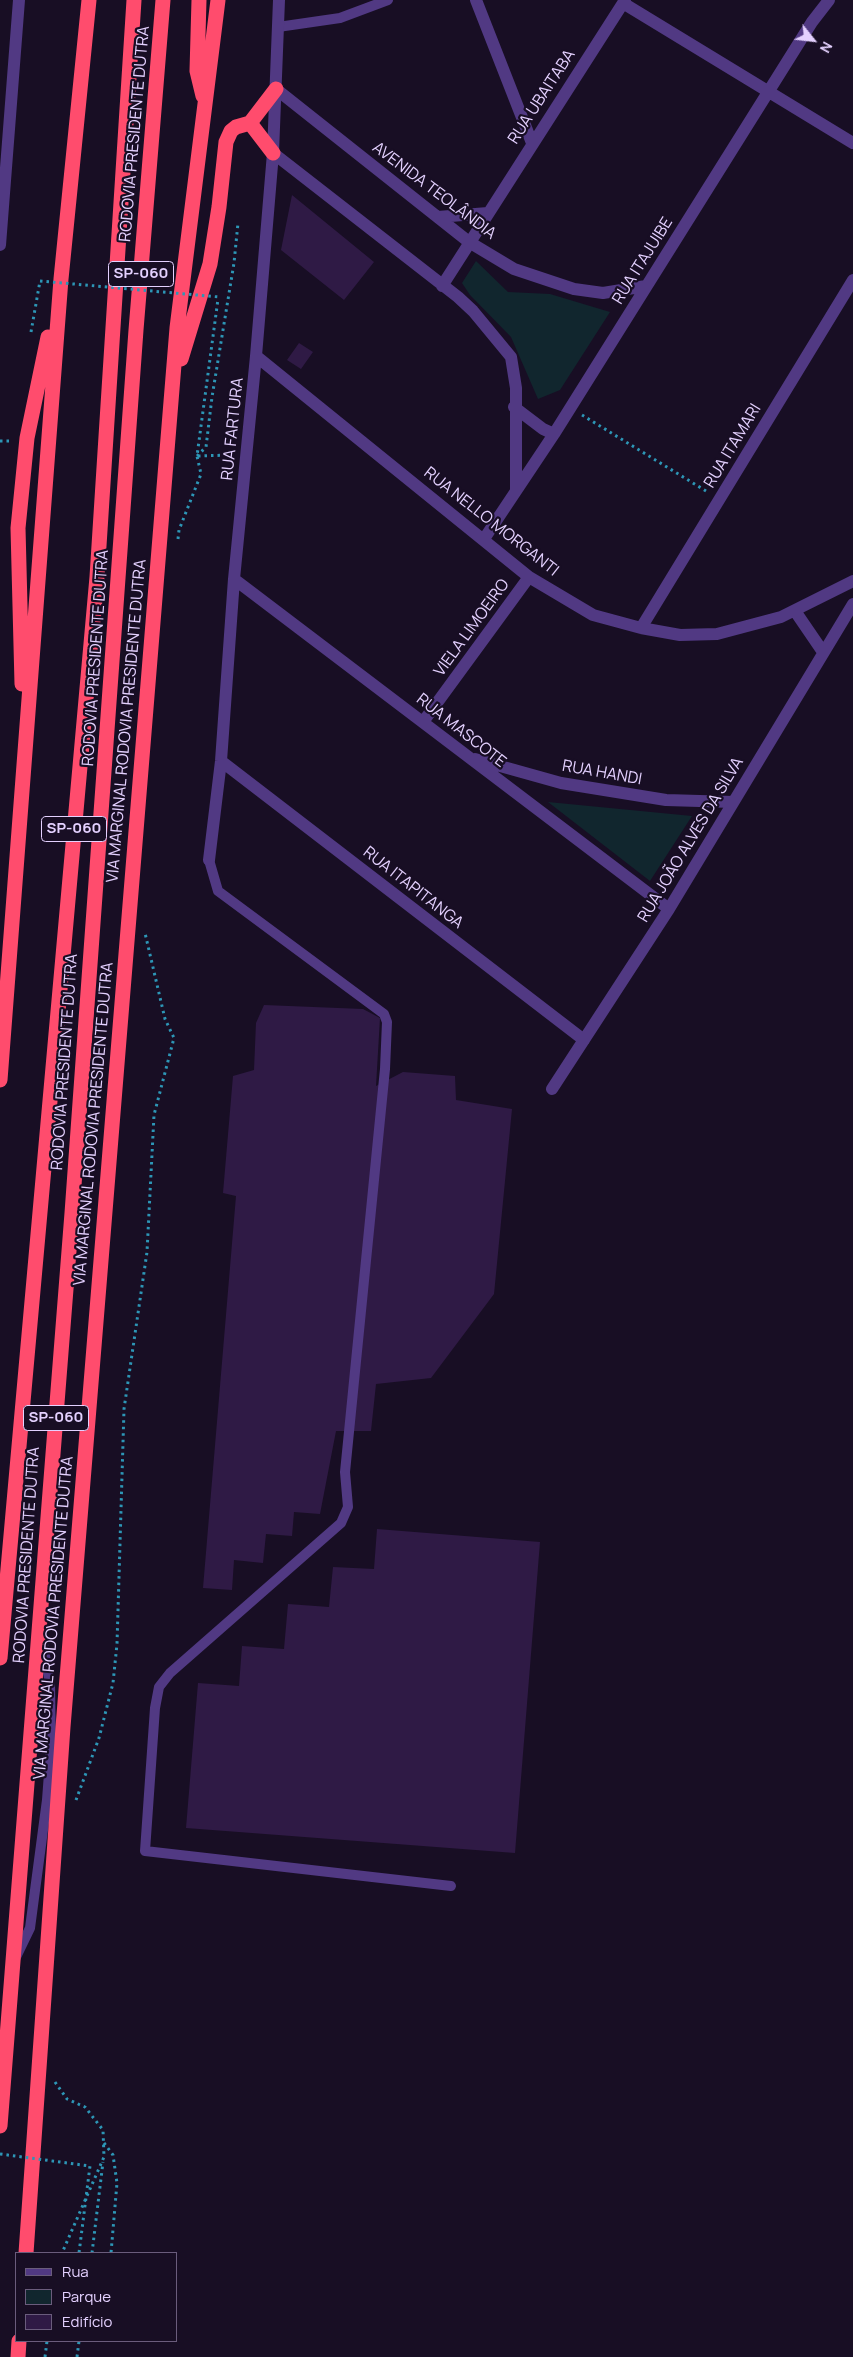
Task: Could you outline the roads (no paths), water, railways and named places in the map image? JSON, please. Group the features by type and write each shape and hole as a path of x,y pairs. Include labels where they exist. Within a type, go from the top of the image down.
{"highway":[{"name":"SP-060","path":"0,1080 60,279 89,0"},
{"name":"RODOVIA PRESIDENTE DUTRA","path":"0,1658 97,577 134,0"},
{"name":"RODOVIA PRESIDENTE DUTRA","path":"0,2126 40,1624 122,548 137,320 163,0"},
{"path":"199,0 197,71 206,104"},
{"name":"VIA MARGINAL RODOVIA PRESIDENTE DUTRA","path":"26,2252 64,1717 172,386 177,328 218,0"},
{"path":"172,386 210,264 226,142 231,131 236,127 250,123 276,89"},
{"path":"250,123 273,153"},
{"path":"25,761 18,528 27,438 60,279"},
{"path":"18,2357 19,2342"}],"street":[{"path":"0,245 6,86 19,0"},
{"name":"RUA FARTURA","path":"209,860 221,761 234,579 256,356 273,153 279,0"},
{"path":"476,0 532,142"},
{"name":"RUA ITAJUIBE","path":"484,539 554,434 812,22 829,0"},
{"path":"624,1 853,143"},
{"name":"RUA UBAITABA","path":"442,286 532,142 624,1"},
{"name":"AVENIDA TEOLÂNDIA","path":"276,89 469,242 514,269 574,289 603,293 646,286"},
{"path":"273,153 473,311 511,357 516,388 514,407 516,491"},
{"path":"438,217 488,213"},
{"name":"RUA ITAMARI","path":"641,628 853,280"},
{"name":"RUA NELLO MORGANTI","path":"256,356 529,577 593,615 641,628 680,635 717,634 750,627 795,611 853,581"},
{"path":"514,407 543,429 554,434"},
{"name":"VIELA LIMOEIRO","path":"423,722 529,577"},
{"name":"RUA MASCOTE","path":"234,579 669,909"},
{"name":"RUA JOÃO ALVES DA SILVA","path":"552,1089 669,909 853,604"},
{"path":"795,611 823,652"},
{"name":"RUA HANDI","path":"468,758 571,785 666,800 733,802"},
{"name":"RUA ITAPITANGA","path":"221,761 584,1040"}],"lane":[{"path":"278,27 340,18 388,0"},
{"path":"209,860 218,891 384,1014 387,1022 385,1069 345,1472 348,1507 341,1524 170,1673 159,1687 155,1708 145,1851 451,1886"},
{"path":"13,1965 30,1928 47,1800 51,1747 50,1684 40,1624"}]}
